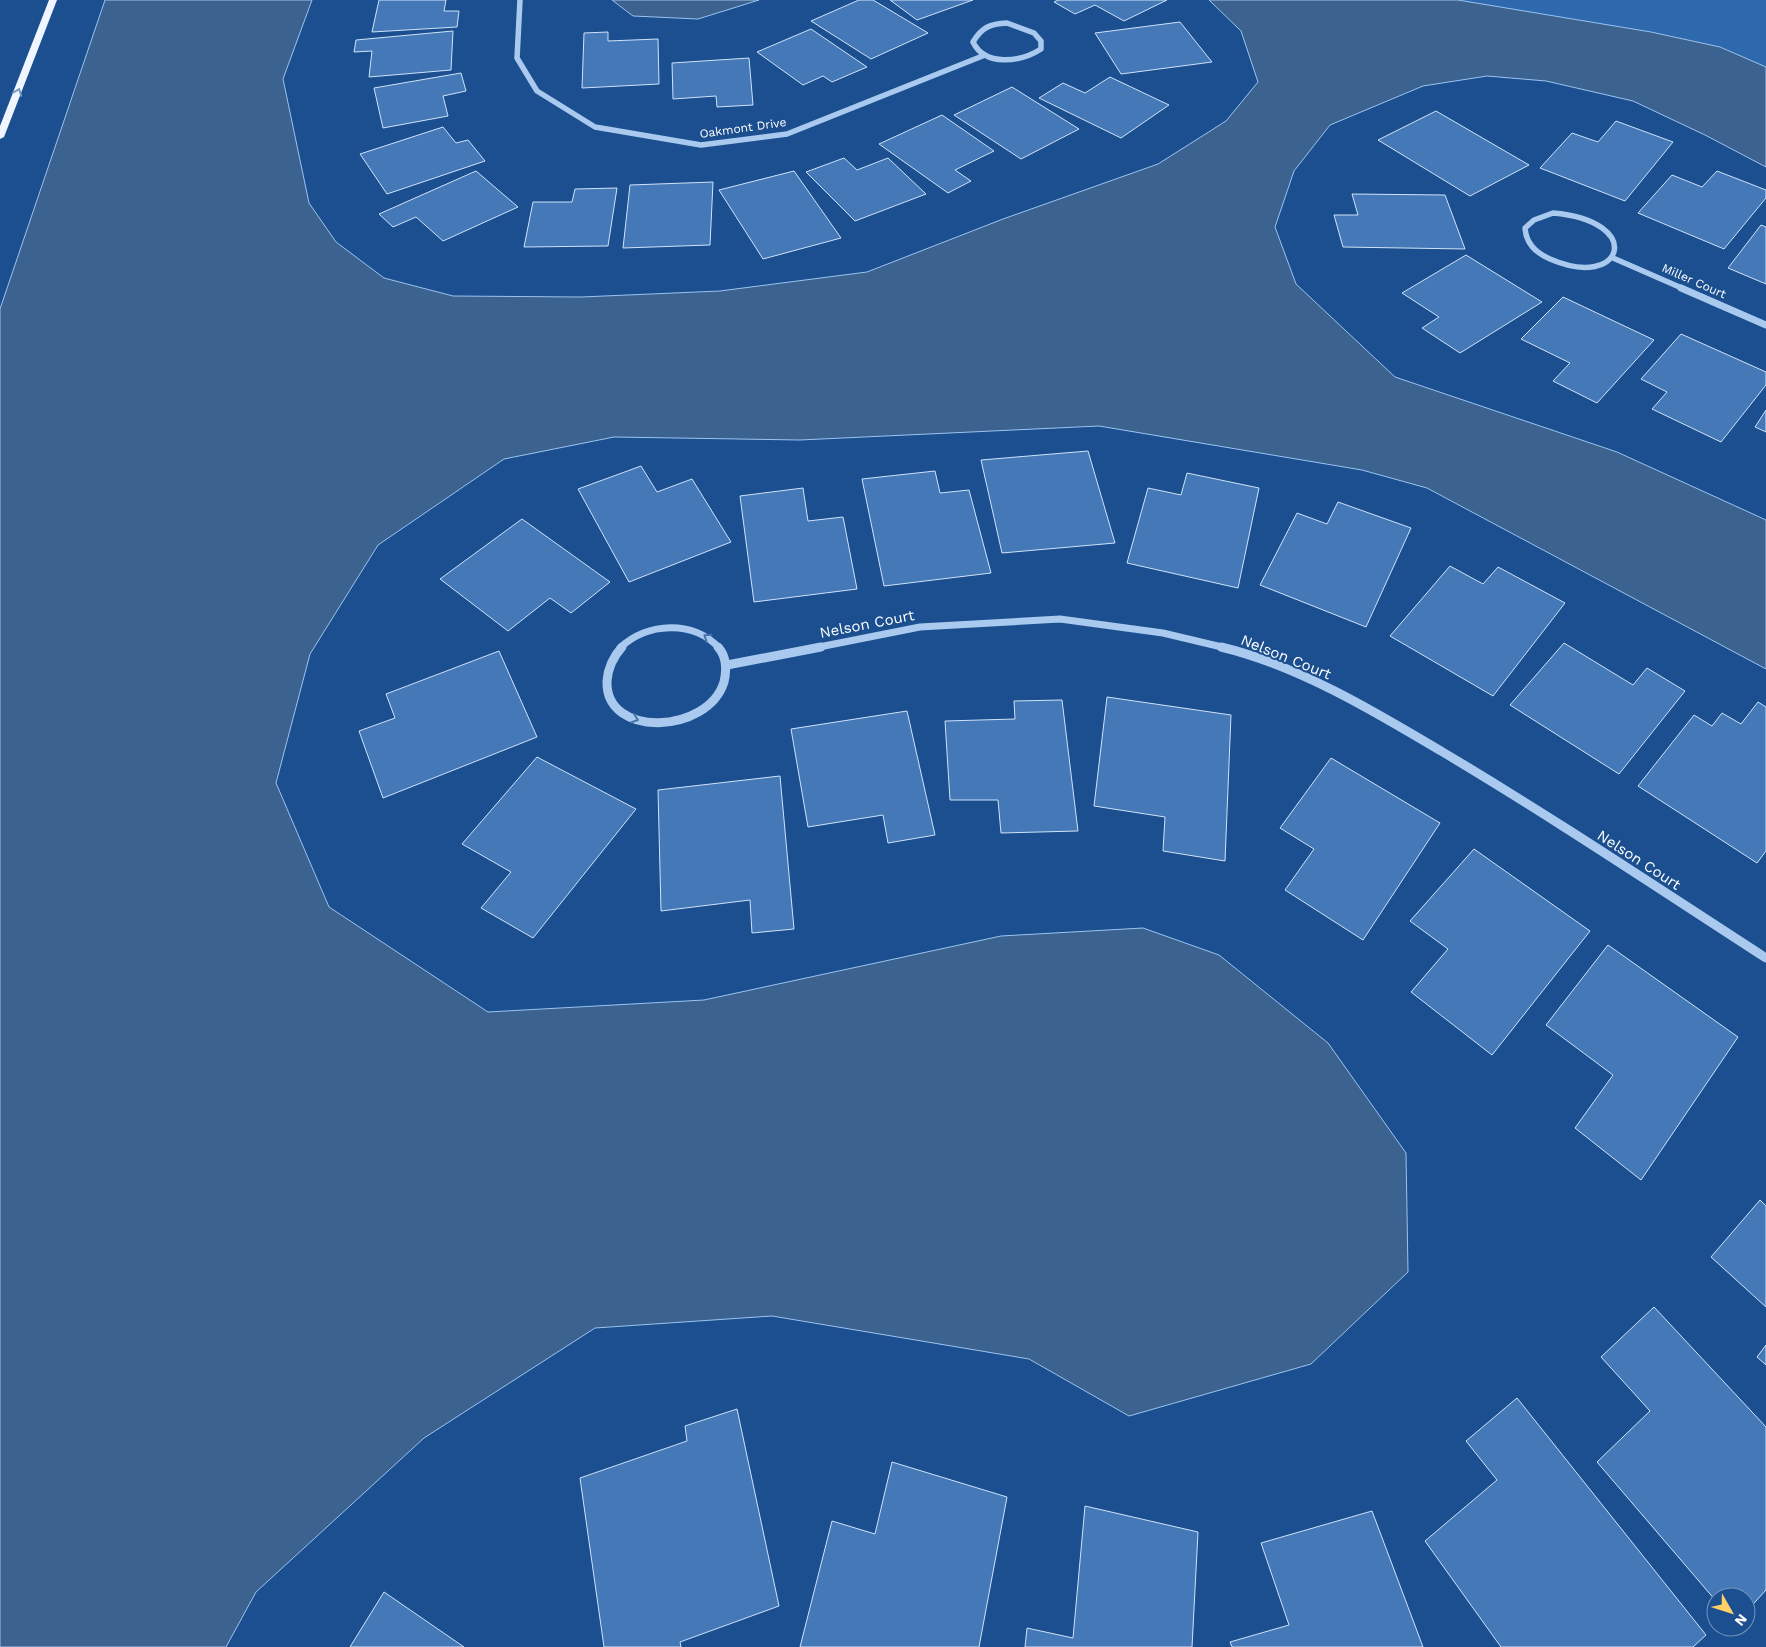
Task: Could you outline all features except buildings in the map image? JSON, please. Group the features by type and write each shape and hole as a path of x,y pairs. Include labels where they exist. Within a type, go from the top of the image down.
{"main road":[{"path":"0,137 53,0"}],"street":[{"name":"Oakmont Drive","path":"520,0 517,58 538,91 595,127 701,145 787,134 985,55"},
{"path":"991,25 1018,25 1030,28 1038,34 1042,41 1041,48 1035,54 1024,59 997,59 985,55 977,50 973,42 974,36 991,25"},
{"path":"1553,213 1579,217 1603,227 1613,238 1616,248 1613,258 1603,265 1588,268 1560,264 1536,253 1527,243 1524,232 1528,223 1538,216 1553,213"},
{"name":"Miller Court","path":"1613,258 1766,325"},
{"name":"Nelson Court","path":"728,665 920,627 1060,619 1163,633 1248,653 1358,702 1490,780 1766,958"},
{"path":"661,628 684,628 705,635 720,648 728,665 725,685 714,702 696,716 672,724 648,724 626,716 611,701 605,684 609,664 620,647 639,634 661,628"}],"shaded area":[{"path":"105,0 312,0 283,79 309,203 336,242 384,278 453,296 581,297 720,291 867,272 1003,219 1158,164 1226,121 1258,82 1241,31 1209,0 1458,0 1651,32 1720,47 1766,67 1766,167 1705,135 1633,101 1546,81 1487,76 1423,86 1330,125 1294,171 1275,227 1296,284 1395,377 1617,452 1766,520 1766,669 1427,488 1362,470 1099,426 800,440 614,437 504,459 378,545 310,654 276,783 329,907 488,1012 704,1000 1001,936 1143,928 1219,955 1328,1043 1406,1153 1408,1272 1311,1364 1129,1416 1029,1359 772,1316 595,1328 424,1438 256,1592 226,1647 0,1647 0,309"},
{"path":"612,0 759,0 698,19 633,16"},
{"path":"1458,0 1766,0 1766,67 1720,47 1651,32"}]}
